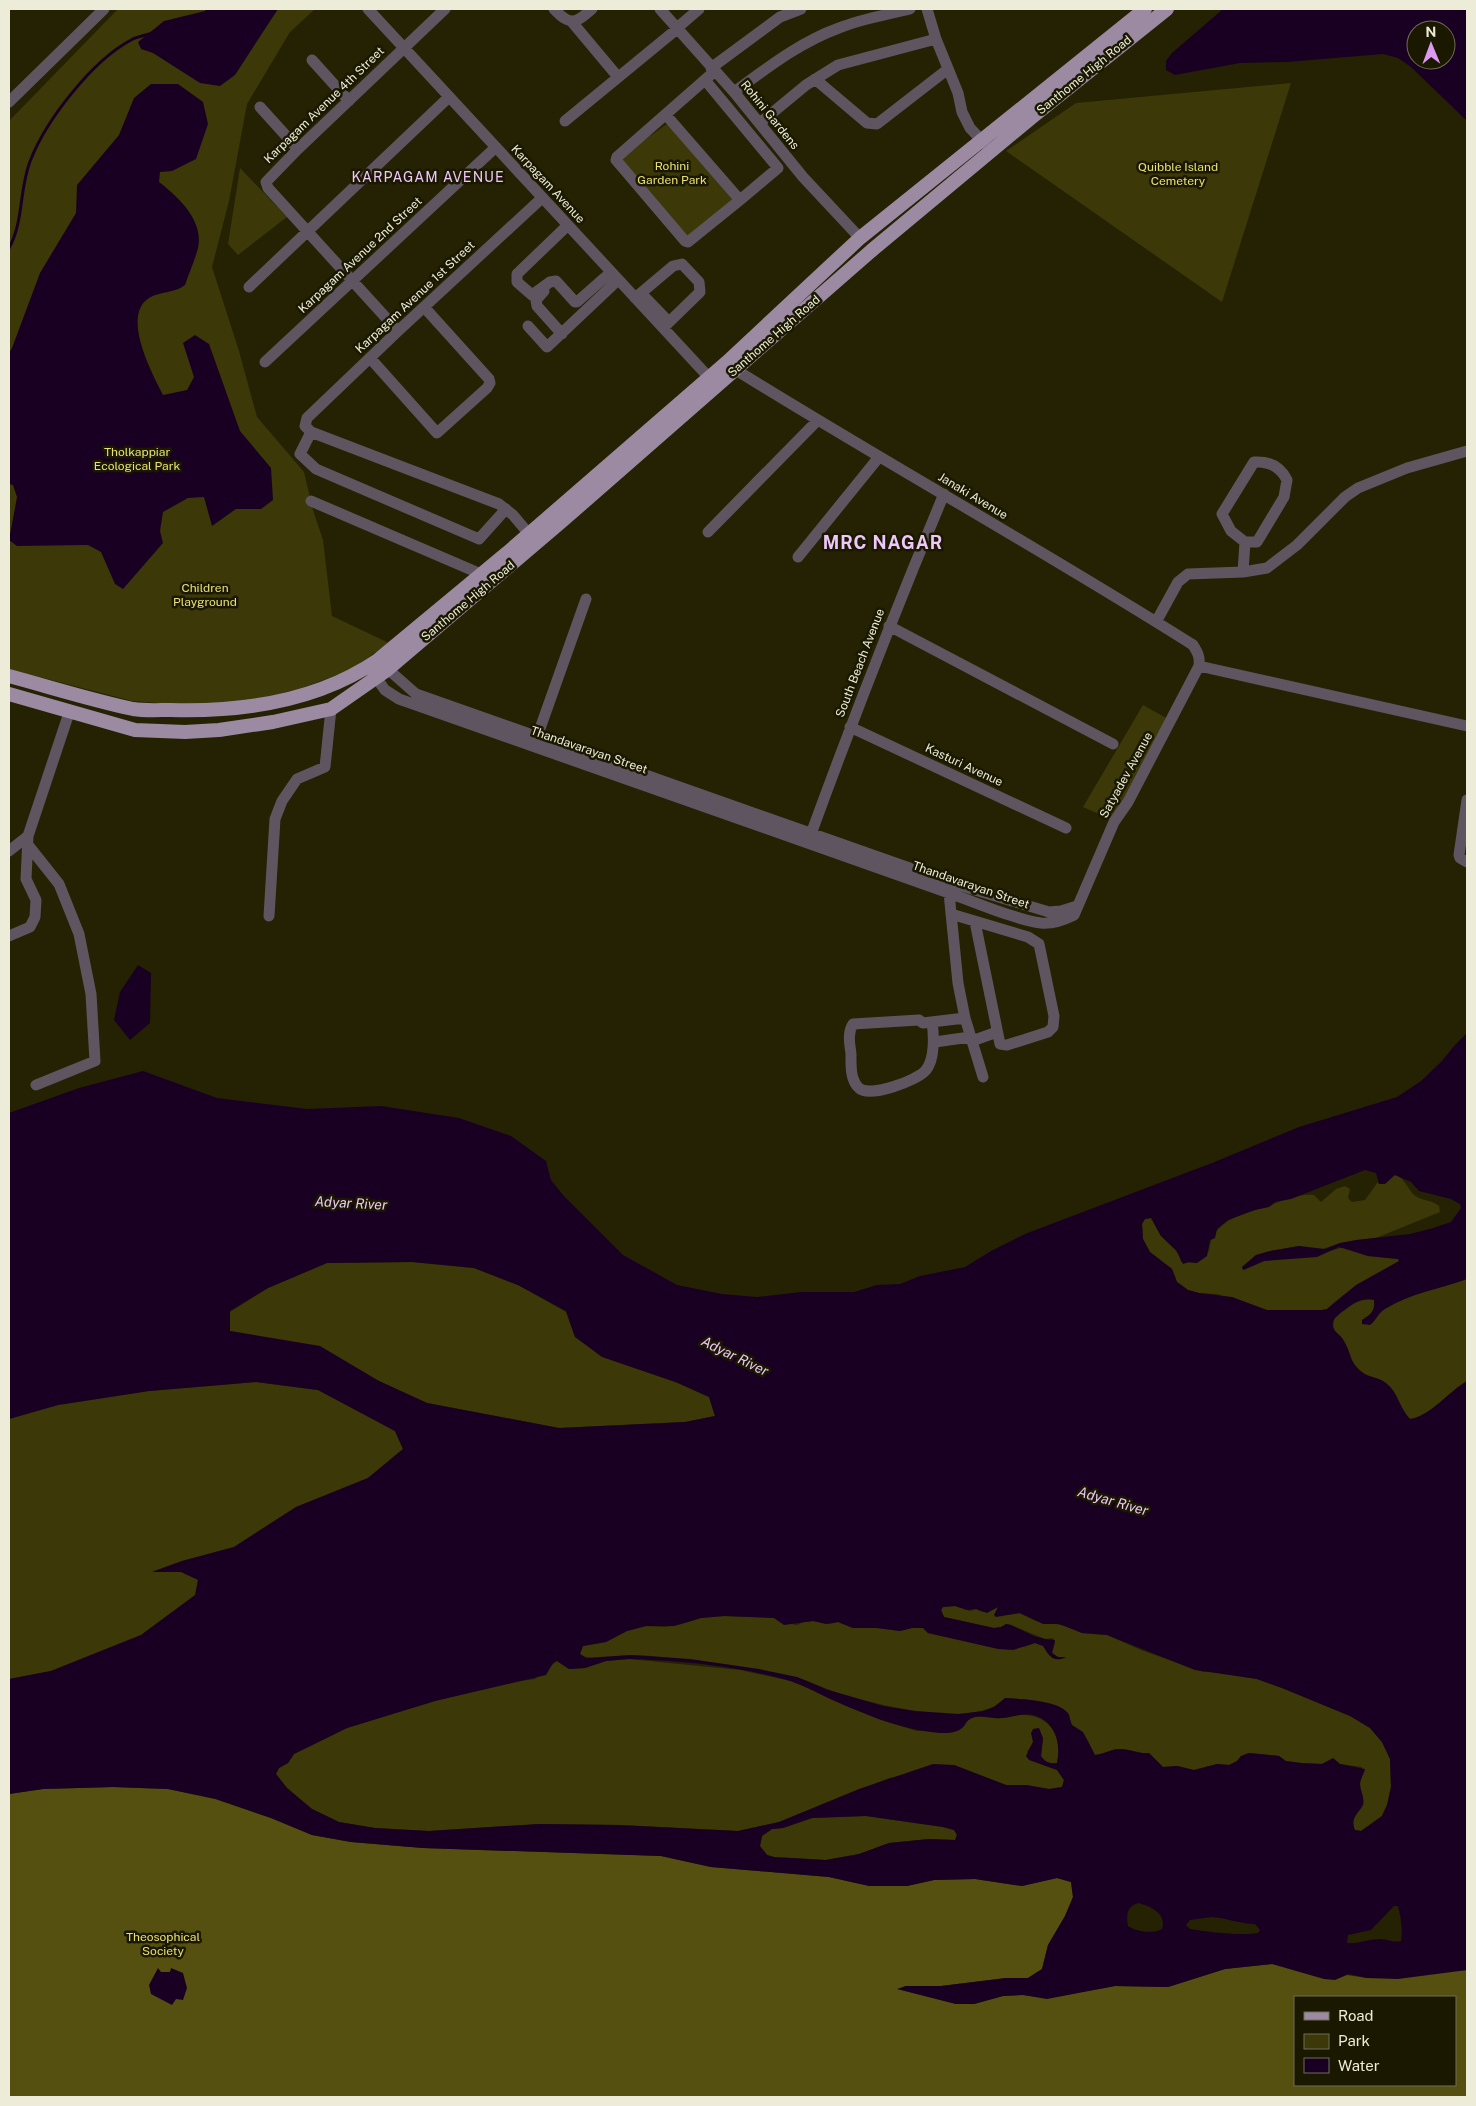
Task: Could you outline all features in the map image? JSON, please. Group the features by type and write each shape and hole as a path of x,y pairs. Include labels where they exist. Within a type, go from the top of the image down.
{"main road":[{"name":"Santhome High Road","path":"377,669 713,382 992,151 1125,33 1145,9"},
{"name":"Santhome High Road","path":"732,366 860,238 981,139 1125,33 1167,9"},
{"name":"Santhome High Road","path":"377,669 480,574 713,382"},
{"path":"9,676 135,709 201,711 252,706 312,693 377,669"},
{"path":"9,694 69,713 134,730 185,732 219,730 273,722 331,708 377,669"}],"street":[{"path":"9,102 104,9"},
{"name":"Karpagam Avenue","path":"368,9 615,276 638,295 666,325 713,382"},
{"name":"Karpagam Avenue 4th Street","path":"307,233 266,184 269,178 445,9"},
{"path":"554,9 565,21 572,22 581,18 592,9"},
{"name":"Rohini Gardens","path":"660,9 734,92 803,177 860,238"},
{"path":"565,121 699,9"},
{"path":"705,80 778,168 689,242 685,241 616,160 705,80 713,69 780,17 801,9"},
{"path":"734,92 784,56 811,40 839,28 910,9"},
{"path":"927,9 936,39 958,93 962,112 970,128 992,151"},
{"path":"572,22 618,77"},
{"path":"760,123 815,79 838,66 936,39"},
{"path":"312,60 349,101"},
{"path":"815,79 867,123 872,125 877,124 948,69"},
{"path":"249,287 449,97"},
{"path":"260,106 298,149"},
{"path":"666,115 740,200"},
{"name":"Karpagam Avenue 2nd Street","path":"265,362 496,147"},
{"name":"Karpagam Avenue 1st Street","path":"311,432 305,426 307,418 424,306 542,198"},
{"path":"568,225 517,274 517,282 532,295 550,282 556,281 575,302 578,302 615,276"},
{"path":"307,233 398,331"},
{"path":"638,295 673,266 682,264 699,282 700,292 666,325"},
{"path":"528,326 548,347 581,315 615,276"},
{"path":"562,334 537,306 536,300 549,286 555,286 581,315"},
{"path":"370,358 437,434 487,388 490,383 489,379 424,306"},
{"name":"Janaki Avenue","path":"732,366 817,421 944,494 1156,622 1193,646 1200,662"},
{"path":"708,532 817,421"},
{"path":"506,509 479,539 316,469 300,454 311,432 499,504 506,509 529,534"},
{"path":"1156,622 1183,576 1188,574 1243,572 1268,568 1297,545 1345,497 1358,488 1407,468 1467,451"},
{"path":"798,558 878,456"},
{"path":"1266,461 1282,470 1287,480 1284,497 1257,542 1245,542 1231,531 1222,514 1254,462 1266,461"},
{"name":"South Beach Avenue","path":"812,839 850,727 889,626 944,494"},
{"path":"311,501 480,574"},
{"path":"1243,572 1245,542"},
{"path":"537,738 586,599"},
{"path":"889,626 1113,744"},
{"path":"1200,662 1467,726"},
{"name":"Satyadev Avenue","path":"1077,906 1114,822 1128,802 1200,662"},
{"name":"Thandavarayan Street","path":"377,669 416,694 645,780"},
{"name":"Thandavarayan Street","path":"377,669 384,690 400,699 645,780 950,888 1028,920 1042,923 1064,920 1074,915 1077,906"},
{"path":"269,916 275,820 282,801 297,779 325,767 331,708"},
{"path":"9,936 30,928 35,916 36,900 26,879 28,841 69,713"},
{"name":"Kasturi Avenue","path":"850,727 1066,828"},
{"path":"1467,800 1459,855 1467,862"},
{"path":"9,851 28,841"},
{"path":"28,841 59,884 79,934 90,994 95,1061 36,1085"},
{"path":"950,888 958,982 965,1018 983,1077"},
{"name":"Thandavarayan Street","path":"950,888 1049,912 1061,911 1077,906"},
{"path":"951,914 1028,937 1039,944"},
{"path":"975,922 997,1032 1003,1045 1048,1032 1053,1027 1054,1016 1039,944 1042,923"},
{"path":"932,1022 935,1042 926,1070 915,1079 882,1090 866,1092 857,1086 852,1071 850,1031 853,1024 900,1021 932,1022 965,1018"},
{"path":"935,1042 971,1039 997,1032"}],"green space":[{"name":"Tholkappiar Ecological Park","path":"118,9 315,9 290,32 247,104 229,201 212,267 239,351 257,417 304,472 313,510 323,540 332,616 389,643 350,670 302,688 256,700 196,706 132,701 9,669 9,121"},
{"name":"Quibble Island Cemetery","path":"1291,83 1222,302 1006,151 1076,103"},
{"name":"Rohini Garden Park","path":"667,124 737,200 685,239 616,160"},
{"path":"240,168 287,217 238,255 228,244"},
{"path":"1143,705 1168,719 1115,821 1083,807"},
{"path":"1395,1175 1402,1179 1417,1197 1439,1206 1440,1212 1376,1238 1340,1243 1320,1250 1299,1246 1270,1251 1256,1255 1242,1267 1244,1270 1264,1261 1343,1247 1368,1256 1398,1259 1399,1261 1335,1301 1327,1309 1267,1310 1217,1294 1188,1290 1177,1282 1172,1269 1150,1252 1143,1239 1142,1224 1145,1219 1151,1218 1161,1236 1179,1254 1181,1262 1194,1263 1209,1251 1214,1235 1219,1229 1239,1215 1297,1196 1314,1195 1321,1202 1336,1189 1345,1186 1350,1189 1348,1198 1352,1202 1365,1200 1378,1182 1379,1184"},
{"path":"412,1262 474,1268 518,1285 566,1312 575,1337 709,1397 715,1416 685,1422 559,1428 427,1403 379,1381 256,1336 230,1331 230,1312 268,1288 327,1263"},
{"path":"1467,1279 1467,1381 1432,1409 1410,1419 1389,1385 1365,1374 1354,1364 1346,1345 1334,1329 1335,1318 1353,1304 1368,1299 1374,1300 1374,1306 1371,1314 1363,1318 1374,1319 1391,1304"},
{"path":"256,1382 318,1390 395,1431 403,1449 368,1478 296,1507 234,1547 182,1561 154,1571 181,1572 198,1579 196,1595 141,1635 51,1671 9,1679 9,1419 58,1405 149,1391"},
{"path":"955,1606 970,1611 976,1609 985,1612 998,1607 1006,1615 1019,1613 1036,1621 1067,1626 1082,1633 1107,1635 1141,1650 1203,1672 1215,1672 1257,1679 1350,1716 1370,1728 1382,1742 1390,1759 1391,1787 1387,1805 1382,1816 1361,1831 1355,1830 1354,1821 1356,1814 1363,1802 1360,1786 1363,1772 1362,1767 1340,1764 1334,1759 1322,1764 1301,1763 1285,1761 1279,1756 1249,1753 1241,1756 1237,1761 1229,1765 1217,1764 1194,1770 1177,1766 1163,1767 1149,1753 1120,1749 1095,1755 1086,1738 1071,1724 1068,1714 1048,1703 1005,1698 990,1708 970,1713 920,1712 869,1702 798,1678 755,1670 656,1656 629,1655 593,1658 580,1654 583,1646 606,1642 627,1631 646,1626 665,1627 701,1618 724,1616 775,1618 781,1622 797,1625 813,1621 830,1624 838,1622 853,1628 877,1628 900,1631 923,1628 928,1633 971,1642 1024,1647 1035,1643 1043,1646 1058,1659 1066,1658 1058,1657 1052,1653 1055,1643 1053,1638 1045,1639 1006,1624 994,1628 944,1617 941,1610 943,1607"},
{"path":"629,1659 740,1670 791,1681 879,1719 917,1731 963,1727 967,1722 976,1717 1004,1718 1019,1715 1040,1718 1047,1723 1056,1736 1058,1744 1057,1763 1048,1762 1041,1756 1043,1738 1033,1742 1027,1752 1043,1765 1057,1770 1064,1780 1062,1787 1049,1789 1026,1785 1006,1785 954,1765 889,1778 779,1822 738,1831 620,1825 539,1824 429,1831 375,1828 339,1822 312,1809 287,1788 276,1774 279,1768 288,1763 294,1754 347,1728 435,1701 506,1683 535,1679 557,1661 569,1669 585,1668 606,1661"},
{"name":"Theosophical Society","path":"113,1787 168,1789 215,1799 271,1818 312,1835 351,1842 423,1848 661,1856 711,1867 829,1877 870,1886 907,1886 934,1880 975,1879 1022,1886 1057,1878 1071,1882 1073,1897 1065,1916 1048,1945 1042,1969 1028,1978 1006,1978 941,1986 906,1986 898,1989 956,2004 974,2004 1003,1996 1023,1995 1047,1998 1115,1986 1168,1987 1225,1969 1272,1964 1367,1978 1467,1970 1467,2097 9,2097 9,1794 43,1789"},
{"path":"866,1816 943,1827 954,1830 957,1834 955,1840 929,1839 889,1843 859,1854 825,1860 774,1857 767,1855 760,1846 762,1836 772,1829 783,1828 812,1818"}],"water":[{"path":"206,9 278,9 235,75 220,86 200,83 153,53 141,49 138,42 164,21 205,11"},
{"path":"1223,9 1467,9 1467,121 1414,70 1456,70 1456,20 1406,20 1406,64 1398,58 1383,54 1287,62 1240,63 1175,75 1166,70 1166,61 1172,53"},
{"path":"151,84 178,84 203,102 208,124 196,159 172,171 160,172 159,182 181,202 193,219 199,238 198,248 185,285 181,288 153,296 141,306 138,318 138,331 141,345 163,395 187,390 194,377 183,343 195,335 209,344 240,431 271,468 273,500 261,509 236,509 212,526 204,497 188,498 163,512 160,531 163,543 123,589 115,584 101,552 88,545 17,546 9,540 17,497 13,485 9,484 9,353 40,273 76,213 77,185 119,135 134,98"},
{"path":"138,965 151,973 150,1023 130,1040 114,1020 120,992"},
{"name":"Adyar River","path":"1467,1033 1467,1279 1415,1295 1395,1304 1382,1311 1370,1325 1362,1324 1362,1320 1372,1312 1374,1300 1359,1301 1338,1315 1334,1320 1333,1328 1343,1339 1355,1365 1363,1373 1387,1384 1410,1419 1432,1409 1467,1381 1467,1970 1398,1979 1367,1978 1349,1974 1335,1980 1324,1979 1272,1964 1225,1969 1168,1987 1115,1986 1047,1999 1023,1995 1003,1996 974,2004 956,2004 897,1989 906,1986 941,1986 1006,1978 1028,1978 1042,1969 1048,1945 1065,1916 1073,1897 1071,1882 1057,1878 1022,1886 975,1879 934,1880 907,1886 869,1886 829,1877 711,1867 661,1856 423,1848 351,1842 312,1835 271,1818 216,1799 168,1789 113,1787 43,1789 9,1794 9,1679 51,1671 141,1635 195,1595 198,1580 181,1572 152,1572 182,1561 234,1547 296,1507 368,1478 403,1449 395,1431 318,1390 256,1382 149,1391 58,1405 9,1419 9,1113 79,1088 143,1071 217,1098 307,1109 381,1106 459,1118 511,1136 546,1161 551,1180 563,1195 623,1255 677,1285 722,1294 757,1297 801,1292 854,1292 877,1285 900,1284 920,1276 965,1267 1025,1234 1212,1163 1299,1127 1397,1097 1421,1081 1442,1061","holes":["1365,1170 1376,1173 1379,1184 1385,1184 1395,1175 1411,1182 1419,1191 1451,1199 1460,1204 1461,1208 1451,1222 1433,1228 1410,1234 1340,1243 1325,1249 1299,1246 1270,1251 1256,1255 1242,1267 1243,1270 1264,1261 1317,1257 1339,1247 1368,1256 1398,1259 1399,1261 1356,1285 1327,1309 1322,1310 1267,1310 1232,1297 1188,1290 1177,1282 1172,1269 1150,1252 1143,1239 1142,1224 1145,1219 1151,1218 1161,1236 1176,1250 1183,1264 1189,1262 1197,1263 1207,1256 1210,1240 1215,1238 1217,1229 1228,1220 1269,1207 1275,1202 1291,1199","412,1262 474,1268 518,1285 566,1311 575,1337 602,1357 678,1383 709,1397 715,1416 685,1422 559,1428 427,1403 379,1381 320,1346 230,1331 230,1311 268,1288 327,1263","955,1606 967,1610 976,1609 987,1613 998,1607 994,1615 996,1617 1020,1613 1043,1624 1059,1624 1082,1633 1107,1635 1195,1670 1257,1679 1350,1716 1370,1728 1382,1742 1390,1759 1391,1787 1387,1805 1382,1816 1361,1831 1355,1830 1353,1825 1354,1818 1363,1805 1360,1784 1365,1769 1340,1764 1333,1758 1322,1764 1301,1763 1286,1761 1279,1756 1249,1753 1241,1756 1237,1761 1229,1765 1217,1764 1194,1770 1177,1766 1163,1767 1149,1753 1120,1749 1095,1755 1083,1732 1072,1725 1068,1713 1056,1705 1039,1701 1005,1698 994,1707 983,1711 959,1714 915,1711 883,1706 828,1690 797,1677 759,1669 690,1659 630,1655 586,1658 580,1654 583,1646 606,1642 627,1631 646,1626 674,1626 701,1618 724,1616 774,1618 784,1625 813,1621 826,1624 838,1622 853,1628 877,1628 900,1631 923,1628 928,1633 998,1649 1013,1650 1035,1643 1043,1646 1054,1659 1066,1657 1058,1657 1052,1653 1055,1640 1034,1636 1011,1625 1006,1624 994,1628 944,1617 941,1610 943,1607","629,1659 732,1668 795,1683 842,1704 897,1725 940,1733 959,1730 975,1717 1002,1718 1032,1715 1043,1719 1056,1735 1057,1763 1048,1762 1041,1756 1043,1738 1039,1728 1033,1729 1031,1733 1033,1742 1026,1756 1029,1760 1057,1770 1064,1780 1062,1787 1049,1789 1026,1785 1006,1785 954,1765 933,1764 859,1789 779,1822 738,1831 620,1825 539,1824 429,1831 375,1828 339,1822 312,1809 287,1788 276,1774 279,1768 288,1763 294,1754 347,1728 435,1701 546,1675 553,1663 557,1661 569,1669 585,1668 606,1661","866,1816 943,1827 954,1830 957,1835 955,1840 929,1839 889,1843 859,1854 826,1860 767,1855 760,1846 762,1836 772,1829 783,1828 812,1818","1138,1903 1153,1909 1162,1919 1162,1929 1145,1932 1128,1926 1127,1915 1132,1907","1394,1906 1398,1906 1402,1933 1401,1941 1395,1942 1380,1939 1347,1943 1348,1935 1371,1930","1212,1917 1255,1924 1260,1930 1258,1933 1251,1934 1224,1933 1190,1929 1186,1925 1190,1920"]},
{"path":"158,1968 161,1972 170,1972 171,1968 183,1973 187,1988 183,2000 176,1999 172,2005 151,1994 149,1985"}],"waterway":[{"path":"9,248 17,227 27,170 38,143 59,109 86,76 101,62 131,40 149,34"}],"district":[{"name":"KARPAGAM AVENUE","path":"428,177"},
{"name":"MRC NAGAR","path":"883,543"}],"park label":[{"name":"Children Playground","path":"205,595"}]}
